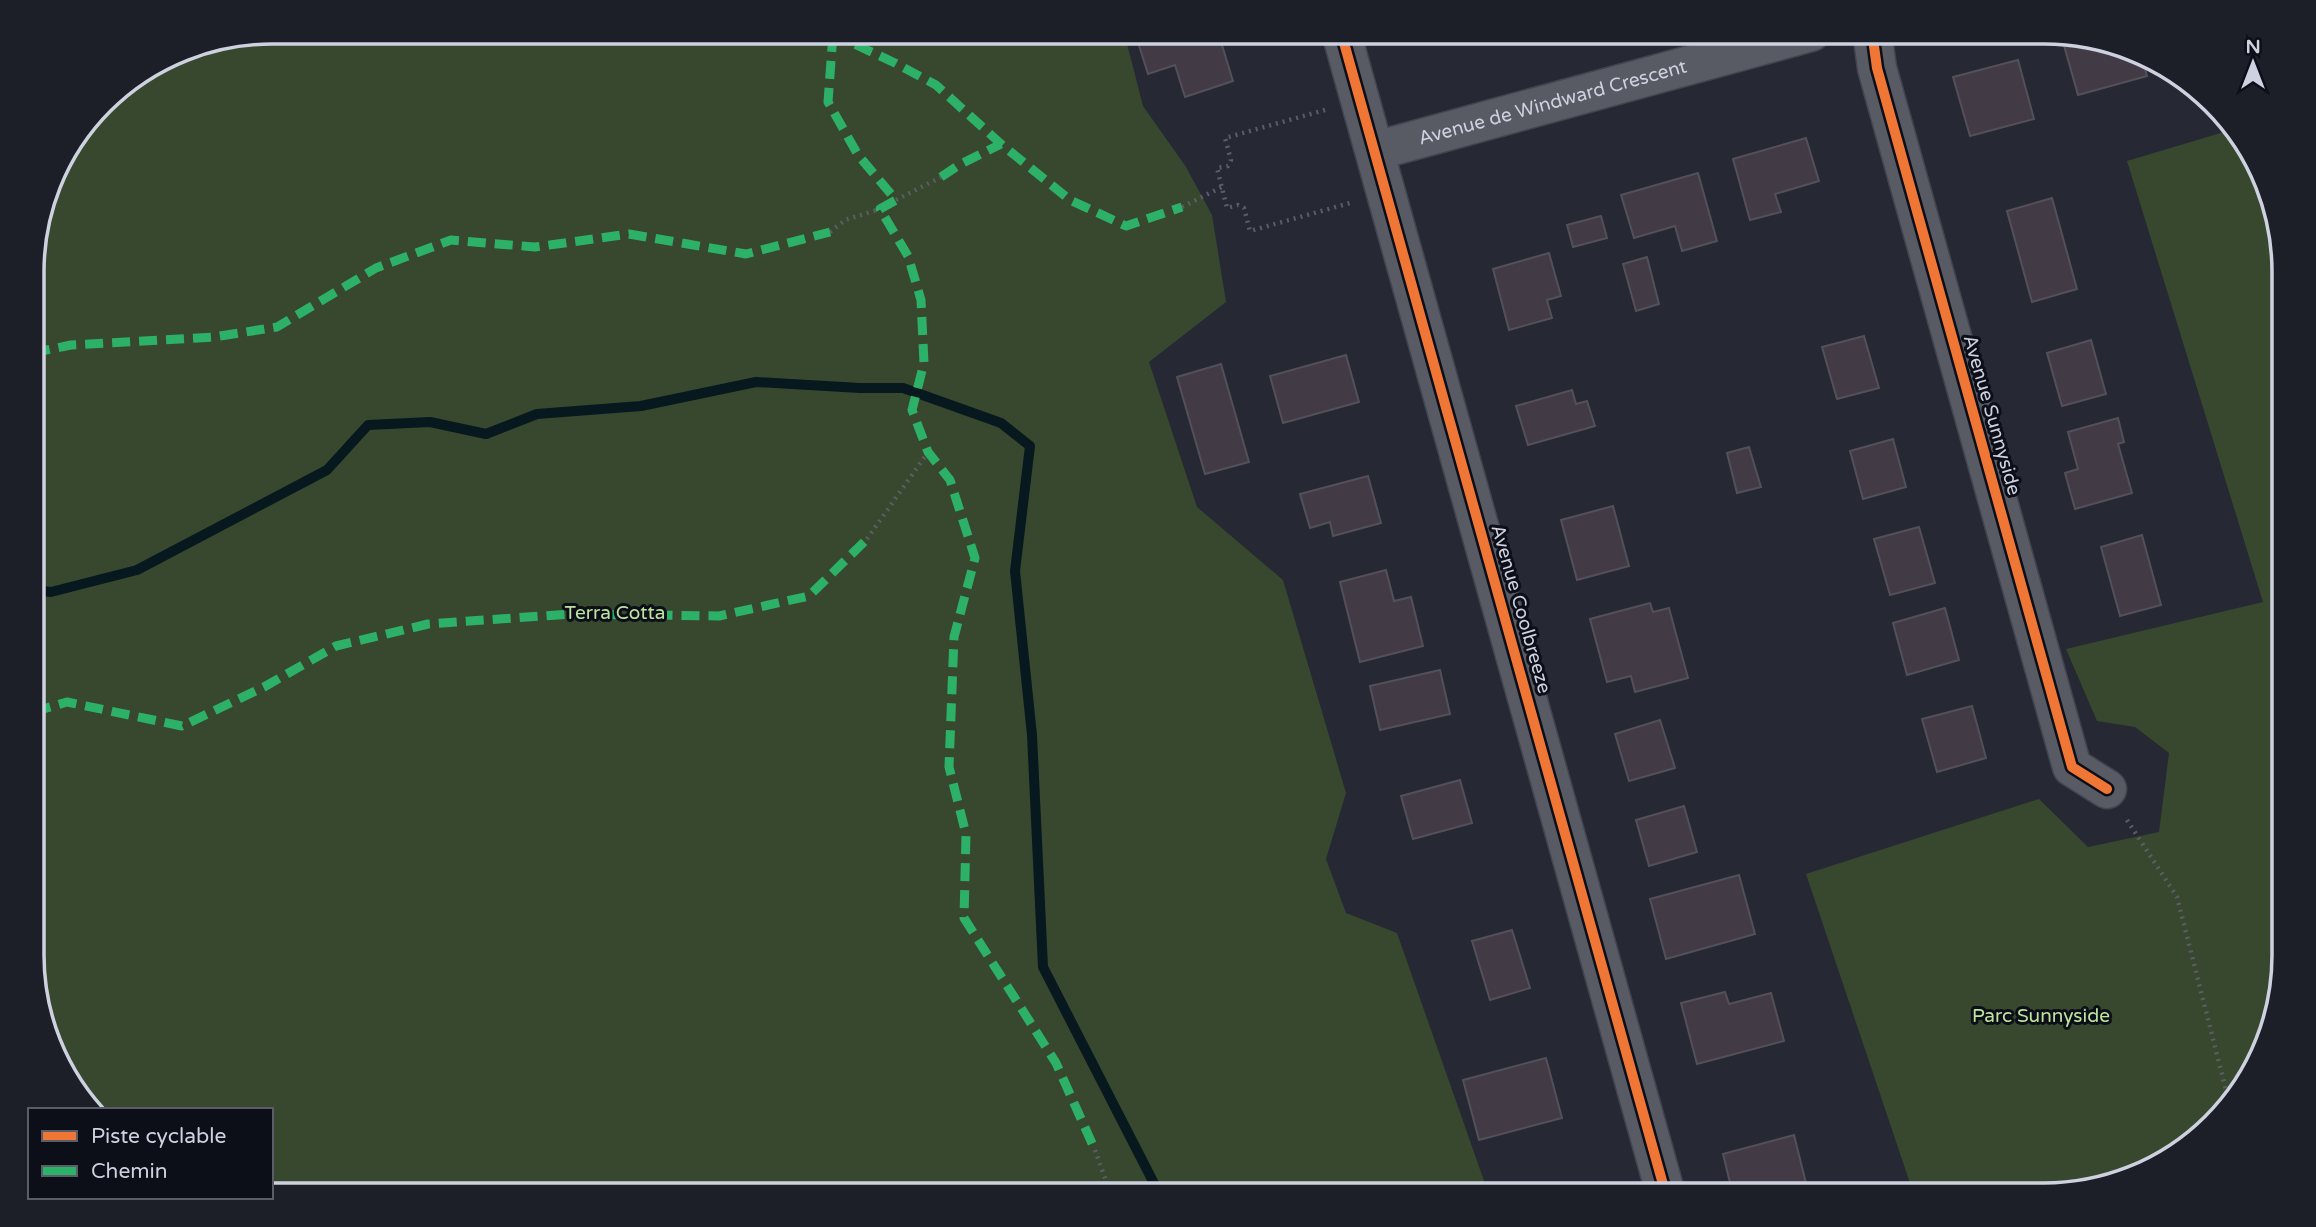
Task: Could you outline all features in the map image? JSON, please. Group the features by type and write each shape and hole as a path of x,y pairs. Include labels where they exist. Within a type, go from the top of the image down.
{"street":[{"name":"Avenue Coolbreeze","path":"1344,44 1663,1183"},
{"name":"Avenue de Windward Crescent","path":"1375,150 1767,44"},
{"name":"Avenue Sunnyside","path":"1874,44 1877,68 2072,767 2107,789"}],"path":[{"path":"1333,108 1225,138 1231,160 1228,166 1217,168 1227,208 1238,205 1244,208 1250,231 1356,202"},
{"path":"896,200 941,177"},
{"path":"1182,207 1222,187"},
{"path":"830,232 845,220 880,209"},
{"path":"867,539 928,452"},
{"path":"2107,789 2177,897 2226,1092"},
{"path":"1095,1150 1107,1183"}],"green space":[{"name":"Terra Cotta","path":"1127,44 1143,106 1186,167 1212,215 1226,302 1149,362 1197,507 1283,580 1346,793 1326,859 1346,913 1397,933 1485,1183 273,1183 273,1108 102,1108 82,1082 61,1043 46,985 44,955 44,257 52,213 61,184 74,158 100,121 121,100 145,82 184,61 242,46"},
{"name":"Parc Sunnyside","path":"2224,132 2249,171 2260,198 2270,242 2272,955 2264,1014 2249,1056 2216,1106 2195,1127 2145,1160 2089,1179 2059,1183 1910,1183 1806,874 2039,799 2088,847 2159,832 2169,753 2135,727 2097,721 2066,649 2263,602 2127,161"}],"building":[{"path":"1139,44 1222,44 1233,81 1185,97 1175,65 1148,74"},
{"path":"2064,45 2103,52 2144,67 2147,76 2078,95"},
{"path":"2018,60 2034,119 1970,136 1953,77"},
{"path":"1806,138 1819,181 1775,194 1781,212 1750,220 1733,159"},
{"path":"1698,173 1717,241 1682,251 1675,226 1634,238 1621,195"},
{"path":"2052,198 2077,289 2032,302 2007,211"},
{"path":"1601,216 1607,238 1573,247 1567,225"},
{"path":"1549,253 1561,296 1547,300 1552,318 1509,330 1493,269"},
{"path":"1647,257 1659,304 1636,311 1623,264"},
{"path":"1864,336 1879,388 1837,399 1822,347"},
{"path":"2091,340 2106,394 2062,406 2047,353"},
{"path":"1346,355 1359,402 1283,423 1270,376"},
{"path":"1221,364 1249,462 1205,474 1177,377"},
{"path":"1572,390 1576,404 1587,401 1595,426 1528,445 1516,406"},
{"path":"2118,418 2124,442 2118,444 2132,493 2075,509 2065,473 2078,469 2068,432"},
{"path":"1893,439 1906,487 1863,499 1850,451"},
{"path":"1749,447 1761,487 1737,493 1727,453"},
{"path":"1368,476 1381,523 1333,536 1330,522 1310,528 1300,494"},
{"path":"1613,506 1629,566 1577,580 1561,520"},
{"path":"1919,527 1935,583 1890,595 1874,539"},
{"path":"2142,535 2161,605 2120,616 2101,547"},
{"path":"1386,570 1394,601 1411,597 1423,646 1360,662 1340,582"},
{"path":"1650,603 1653,612 1669,608 1688,678 1635,692 1631,676 1607,682 1590,619"},
{"path":"1945,608 1959,660 1907,675 1893,623"},
{"path":"1440,670 1450,714 1380,730 1370,686"},
{"path":"1972,706 1986,758 1937,772 1922,719"},
{"path":"1660,720 1675,768 1629,781 1615,734"},
{"path":"1460,780 1472,823 1413,839 1401,796"},
{"path":"1684,806 1697,852 1649,866 1636,820"},
{"path":"1739,875 1755,934 1666,959 1650,899"},
{"path":"1512,930 1530,988 1490,1000 1472,941"},
{"path":"1725,992 1729,1004 1771,993 1784,1041 1697,1064 1681,1003"},
{"path":"1546,1058 1562,1118 1479,1140 1463,1080"},
{"path":"1794,1135 1806,1183 1730,1183 1723,1154"}],"waterway":[{"path":"44,591 51,592 137,570 327,470 368,425 430,422 486,434 537,414 641,406 756,382 903,388 1001,423 1030,446 1015,571 1032,735 1043,967 1154,1183"}],"marked path":[{"path":"832,44 828,102 858,155 896,200 880,209 908,256 921,300 924,363 912,410 928,452 950,480 975,558 954,637 949,767 966,834 964,918 1056,1063 1095,1150"},
{"path":"854,44 936,85 1001,144 1070,200 1126,226 1182,207"},
{"path":"941,177 1001,144"},
{"path":"44,351 71,345 214,337 277,327 376,268 451,240 535,247 629,234 746,254 830,232"},
{"path":"44,709 67,702 182,726 264,687 336,646 428,624 571,614 719,616 809,596 867,539"}],"cycle path":[{"path":"1344,44 1663,1183"},
{"path":"1874,44 1877,68 2072,767 2107,789"}]}
